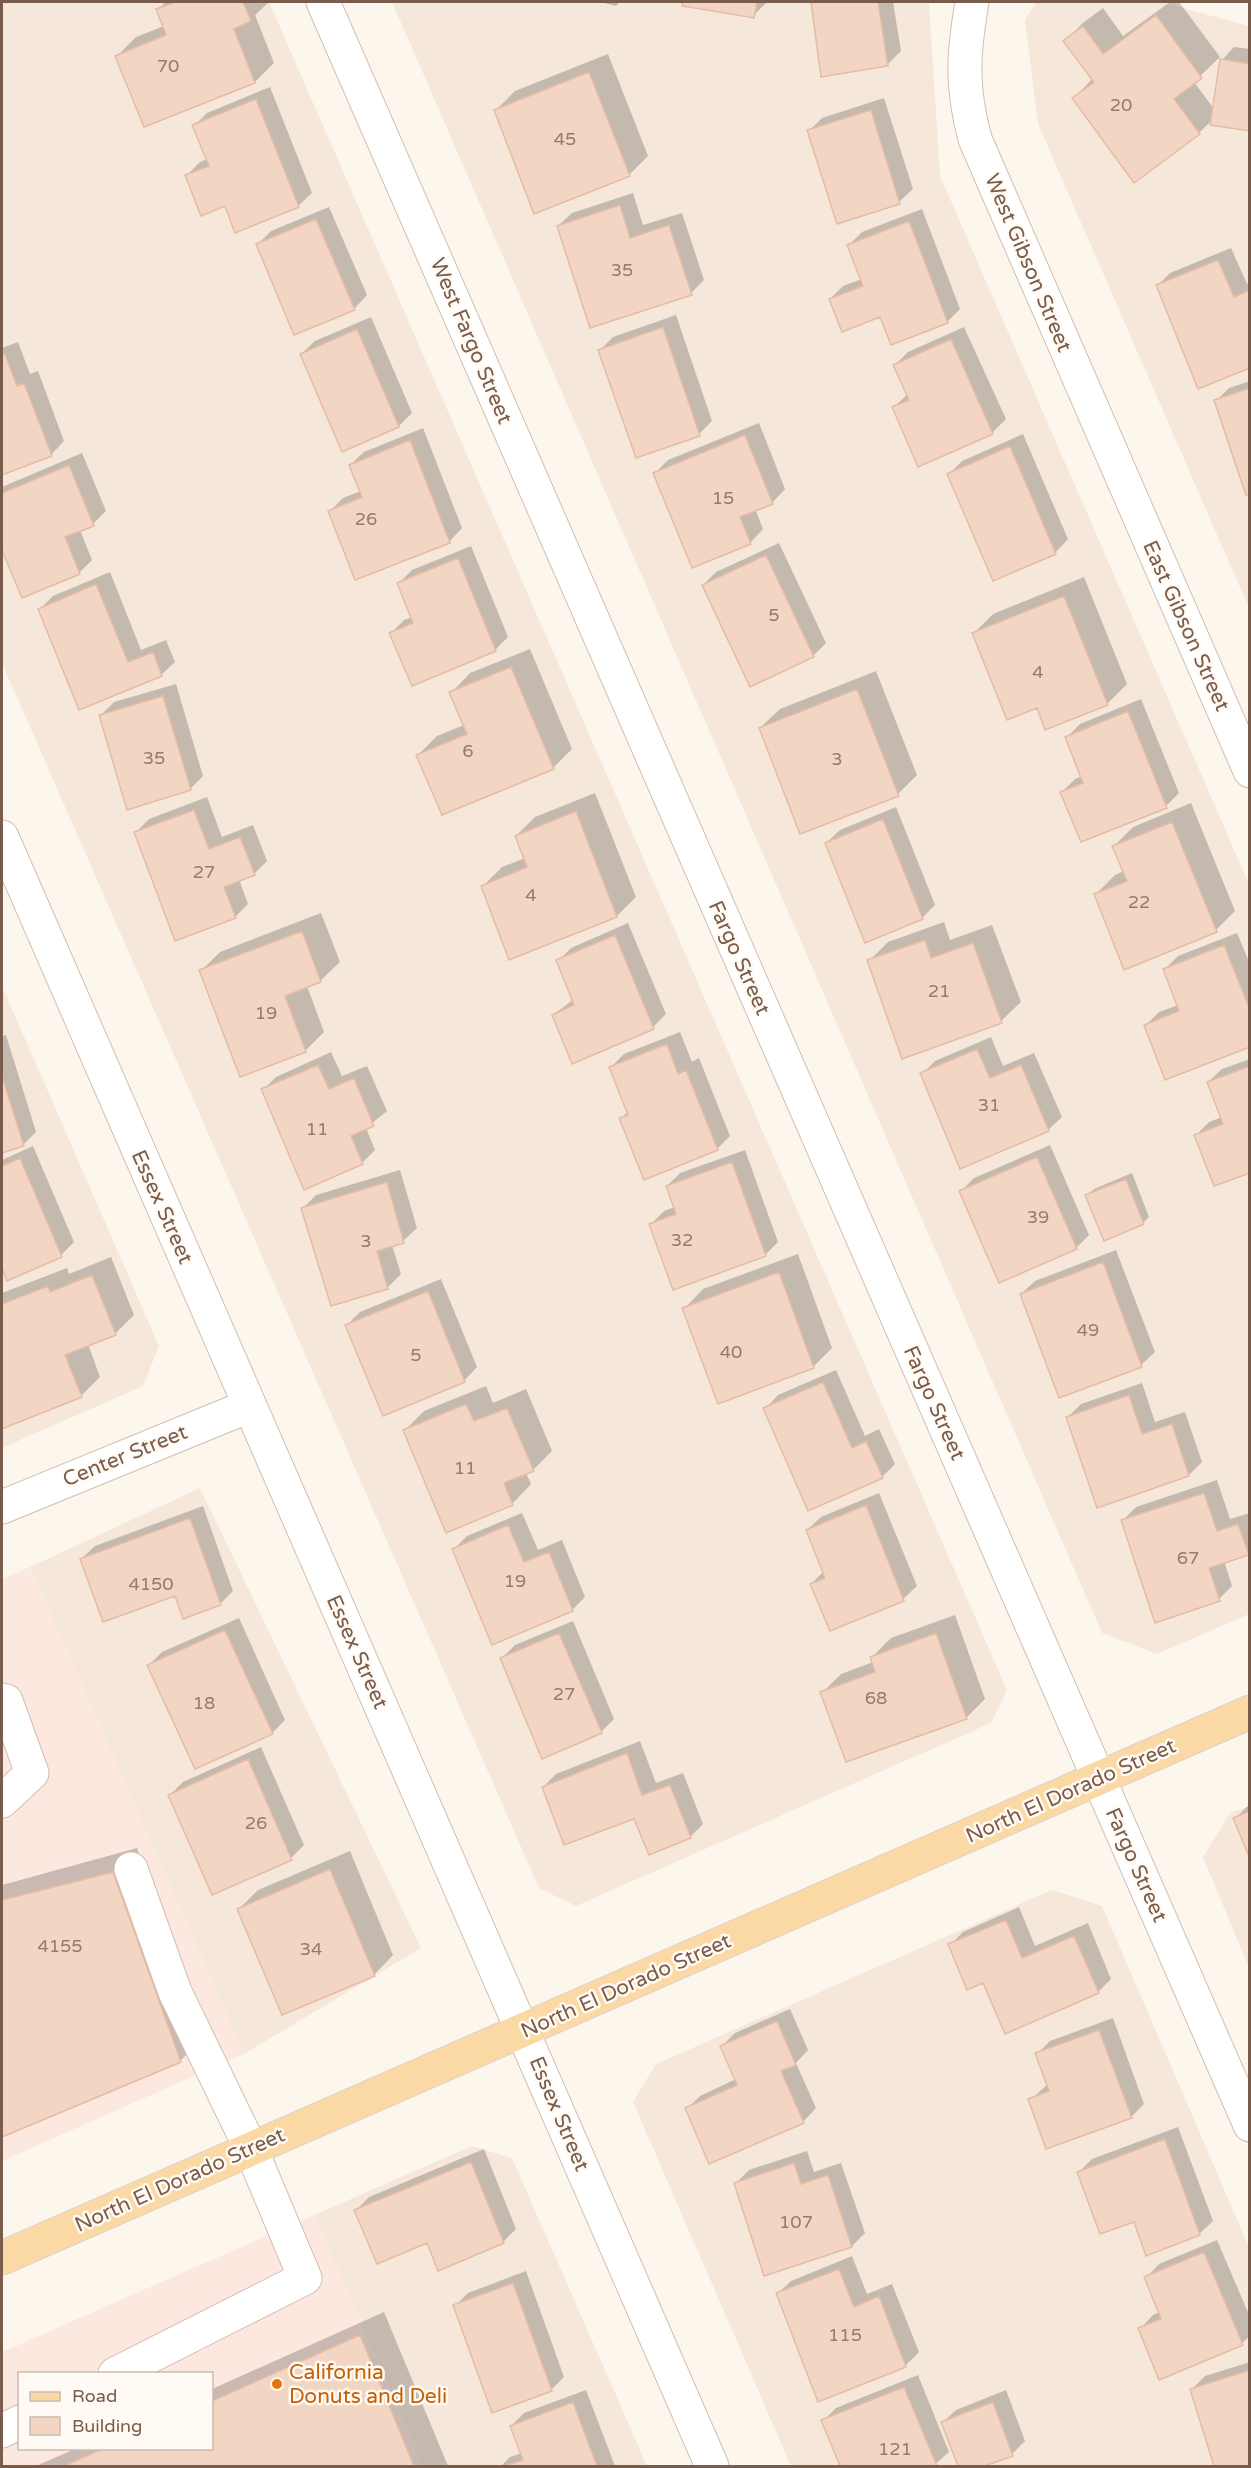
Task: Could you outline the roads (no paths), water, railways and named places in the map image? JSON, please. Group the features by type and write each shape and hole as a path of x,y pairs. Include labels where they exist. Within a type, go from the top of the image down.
{"main road":[{"name":"North El Dorado Street","path":"2,2258 1250,1712"}],"street":[{"name":"West Fargo Street","path":"323,2 618,681"},
{"name":"West Gibson Street","path":"972,2 963,54 967,109 975,139 1137,514"},
{"name":"East Gibson Street","path":"1137,514 1250,771"},
{"name":"Fargo Street","path":"618,681 1250,2126"},
{"name":"Essex Street","path":"2,837 712,2466"},
{"name":"Center Street","path":"2,1507 249,1406"},
{"path":"2,1700 6,1701 32,1773 2,1801"},
{"path":"117,2372 305,2278 251,2149 175,1992 130,1869"},
{"path":"2,2431 18,2423"}],"place":[{"name":"California Donuts and Deli","path":"277,2384"}]}
